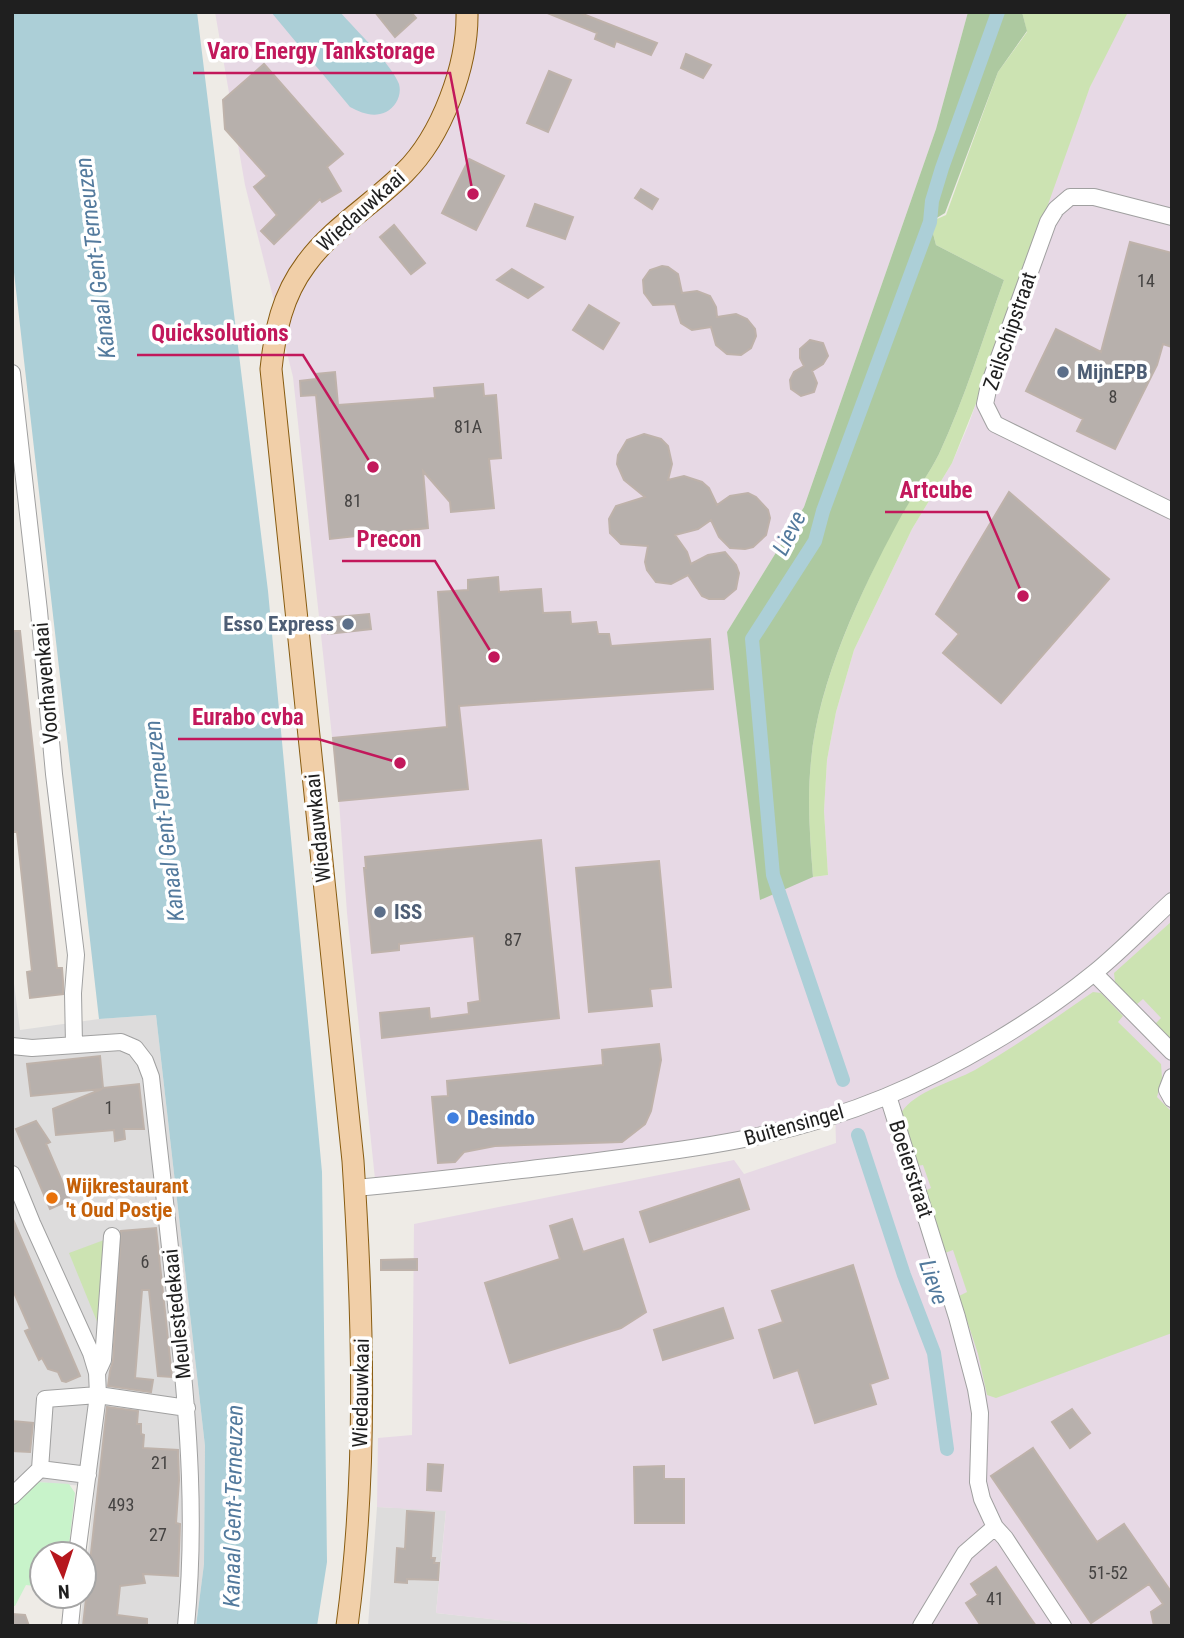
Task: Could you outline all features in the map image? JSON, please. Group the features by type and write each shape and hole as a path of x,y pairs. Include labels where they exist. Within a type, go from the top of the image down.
{"main road":[{"name":"Wiedauwkaai","path":"346,1626 356,1531 362,1422 362,1293 355,1188 271,369 275,330 282,306 304,266 326,239 406,172 438,127 459,72 468,29 467,12"}],"street":[{"name":"Zeilschipstraat","path":"1172,217 1094,197 1070,197 1056,209 1048,222 989,385 985,404 995,424 1172,511"},
{"name":"Voorhavenkaai","path":"12,373 76,955 73,993 74,1040"},
{"name":"Buitensingel","path":"355,1188 453,1179 711,1147 765,1136 858,1107 888,1096 962,1059 1033,1016 1094,973 1172,901"},
{"path":"1094,973 1172,1052"},
{"name":"Meulestedekaai","path":"12,1046 32,1048 74,1040 121,1042 135,1048 145,1061 151,1077 187,1408 192,1515 191,1576 186,1626"},
{"path":"1172,1077 1167,1090 1172,1099"},
{"name":"Boeierstraat","path":"888,1096 957,1317 973,1378 980,1412 978,1482 982,1499 995,1527 1063,1626"},
{"path":"12,1174 91,1353 97,1373 98,1395 79,1540"},
{"path":"97,1373 103,1360 111,1236"},
{"path":"12,1496 40,1469 45,1399 98,1395 187,1408"},
{"path":"40,1469 88,1475"},
{"path":"921,1626 965,1553 995,1527"}],"shaded area":[{"path":"215,12 968,12 936,129 804,507 727,632 813,877 828,875 824,811 827,760 836,712 854,650 912,529 952,463 968,426 1067,145 1090,87 1121,23 1128,12 1172,12 1172,1626 528,1626 527,1623 436,1613 446,1511 377,1507 378,1438 412,1435 414,1224 734,1160 744,1174 836,1143 835,1109 732,1134 620,1154 375,1179 347,913 339,801 293,377 245,185"},
{"path":"12,968 20,1030 99,1019 156,1015 205,1446 204,1564 196,1626 80,1626 82,1610 98,1610 98,1540 89,1540 95,1487 37,1482 12,1504"},
{"path":"377,1507 446,1510 436,1613 528,1623 528,1626 368,1626"}],"green space":[{"path":"968,12 1022,12 1027,31 998,72 945,213 930,222 936,245 1004,280 948,433 870,577 843,638 822,700 810,776 813,877 760,900 727,632 804,507 936,129"},
{"path":"1022,12 1128,12 1090,87 985,381 952,463 912,529 854,650 836,712 827,760 824,811 828,875 813,877 810,776 822,700 843,638 883,549 934,463 948,433 1004,280 936,245 930,222 946,215 998,72 1027,32"},
{"path":"1172,921 1172,1042 1155,1024 1161,1018 1143,999 1136,1005 1115,982 1114,973"},
{"path":"1093,992 1101,993 1123,1016 1118,1022 1161,1064 1162,1078 1157,1097 1172,1112 1172,1333 996,1398 987,1395 978,1354 959,1296 967,1292 953,1250 945,1253 925,1191 931,1188 923,1165 917,1166 901,1113 916,1098 975,1070"},
{"path":"104,1240 98,1324 69,1253"},
{"path":"37,1482 69,1484 75,1493 70,1540 28,1540 28,1585 15,1606 12,1606 12,1504"}],"water":[{"name":"Kanaal Gent-Terneuzen","path":"12,12 197,12 268,591 322,1172 327,1562 317,1626 196,1626 204,1564 205,1446 156,1015 99,1019 12,255"},
{"path":"271,12 340,12 395,76 400,88 395,104 390,110 377,115 350,107"}],"building":[{"path":"375,12 411,12 416,18 395,37"},
{"path":"545,12 578,12 657,43 651,55 616,41 614,47 595,39 597,33"},
{"path":"686,54 711,65 703,78 681,68"},
{"path":"264,64 343,154 327,167 341,191 322,202 320,199 274,244 261,231 277,215 254,187 267,176 225,129 223,100"},
{"path":"549,71 571,80 548,132 527,123"},
{"path":"469,159 504,176 476,230 442,213"},
{"path":"641,189 658,199 652,209 635,198"},
{"path":"535,204 573,217 565,239 527,226"},
{"path":"394,225 425,263 411,274 380,237"},
{"path":"1130,242 1172,253 1172,347 1163,344 1157,365 1115,449 1077,431 1083,419 1026,391 1056,329 1101,352"},
{"path":"662,266 678,274 682,293 697,291 710,296 716,307 717,317 736,314 747,319 755,329 756,336 751,348 741,355 727,354 716,345 711,327 692,330 681,323 675,304 653,305 644,293 643,280 650,270"},
{"path":"512,269 543,287 528,298 497,280"},
{"path":"589,305 619,323 603,349 573,330"},
{"path":"810,340 823,343 828,356 823,364 812,371 817,383 814,392 801,396 791,389 790,380 794,372 804,366 800,349"},
{"path":"335,372 338,405 435,398 434,388 483,384 484,396 496,395 501,458 489,459 494,508 451,512 450,502 423,471 428,528 330,539 316,395 301,396 300,381 316,379 316,374"},
{"path":"644,434 661,439 668,446 672,464 668,480 684,476 702,482 709,488 717,505 730,496 748,493 756,497 768,510 770,518 766,535 753,547 730,548 719,537 711,520 698,529 675,535 687,552 691,564 708,555 725,552 736,565 739,573 736,589 724,599 702,596 688,575 671,584 656,582 647,570 645,562 648,546 621,544 610,533 609,519 616,506 645,497 624,480 617,464 618,455 627,440"},
{"path":"1009,492 1109,579 1001,703 943,653 959,634 936,614"},
{"path":"498,577 499,592 541,589 543,613 570,612 571,624 596,622 598,634 609,634 611,646 710,639 713,689 459,706 468,789 339,801 333,738 447,727 438,592 468,590 468,580"},
{"name":"Esso Express","path":"369,614 371,629 328,634 326,618"},
{"path":"12,631 20,631 57,968 62,968 63,981 63,994 30,998 27,972 32,971 17,832 12,832"},
{"path":"541,840 559,1018 382,1038 380,1013 429,1008 430,1019 469,1014 468,1003 480,1001 474,936 399,944 399,950 372,953 365,857"},
{"path":"659,861 671,987 650,989 652,1006 589,1012 576,868"},
{"path":"659,1044 661,1060 651,1111 645,1124 622,1142 495,1146 464,1152 455,1162 438,1163 432,1097 448,1096 447,1081 603,1065 602,1050"},
{"path":"100,1056 103,1088 139,1084 144,1129 124,1129 125,1139 115,1141 114,1130 56,1135 53,1109 102,1089 31,1096 27,1064"},
{"path":"36,1121 50,1142 46,1144 70,1200 50,1209 16,1129"},
{"path":"739,1179 749,1209 650,1242 640,1212"},
{"path":"12,1217 80,1376 66,1382 62,1381 58,1372 48,1369 42,1358 39,1360 25,1331 30,1329 12,1288"},
{"path":"572,1219 583,1252 623,1239 646,1312 621,1328 510,1363 485,1283 560,1259 550,1226"},
{"path":"156,1228 172,1377 158,1376 149,1290 142,1290 135,1378 153,1380 151,1392 108,1386 113,1361 121,1231"},
{"path":"417,1259 417,1270 381,1270 381,1260"},
{"path":"853,1265 888,1378 870,1384 876,1404 815,1423 798,1370 774,1378 759,1330 783,1322 772,1291"},
{"path":"723,1308 733,1338 663,1360 654,1330"},
{"path":"107,1407 138,1411 137,1424 141,1424 141,1434 144,1435 143,1448 178,1450 178,1576 143,1574 145,1583 120,1586 117,1615 147,1619 147,1626 83,1626 85,1610 98,1610 98,1540 92,1540"},
{"path":"1072,1409 1090,1433 1070,1448 1052,1422"},
{"path":"12,1421 33,1423 30,1452 12,1451"},
{"path":"1033,1448 1097,1542 1124,1524 1172,1593 1172,1626 1154,1626 1151,1612 1163,1604 1149,1584 1091,1623 991,1476"},
{"path":"428,1464 443,1465 441,1491 427,1490"},
{"path":"664,1466 664,1479 684,1479 684,1523 635,1523 634,1467"},
{"path":"407,1511 434,1513 431,1558 435,1558 434,1563 439,1563 438,1580 407,1579 407,1583 395,1582 397,1548 405,1549"},
{"path":"996,1567 1036,1626 981,1626 966,1603 978,1595 971,1584"},
{"path":"12,1614 25,1615 29,1626 12,1626"}],"waterway":[{"name":"Lieve","path":"843,1080 773,875 752,639 815,541 823,511 930,222 932,201 942,168 998,12"},
{"name":"Lieve","path":"858,1135 904,1275 934,1353 947,1449"}],"place":[{"name":"Varo Energy Tankstorage","path":"473,194"},
{"name":"MijnEPB","path":"1063,372"},
{"name":"Quicksolutions","path":"373,467"},
{"name":"Artcube","path":"1023,596"},
{"name":"Esso Express","path":"348,624"},
{"name":"Precon","path":"494,657"},
{"name":"Eurabo cvba","path":"400,763"},
{"name":"ISS","path":"380,912"},
{"name":"Desindo","path":"453,1118"},
{"name":"Wijkrestaurant 't Oud Postje","path":"52,1198"}]}
